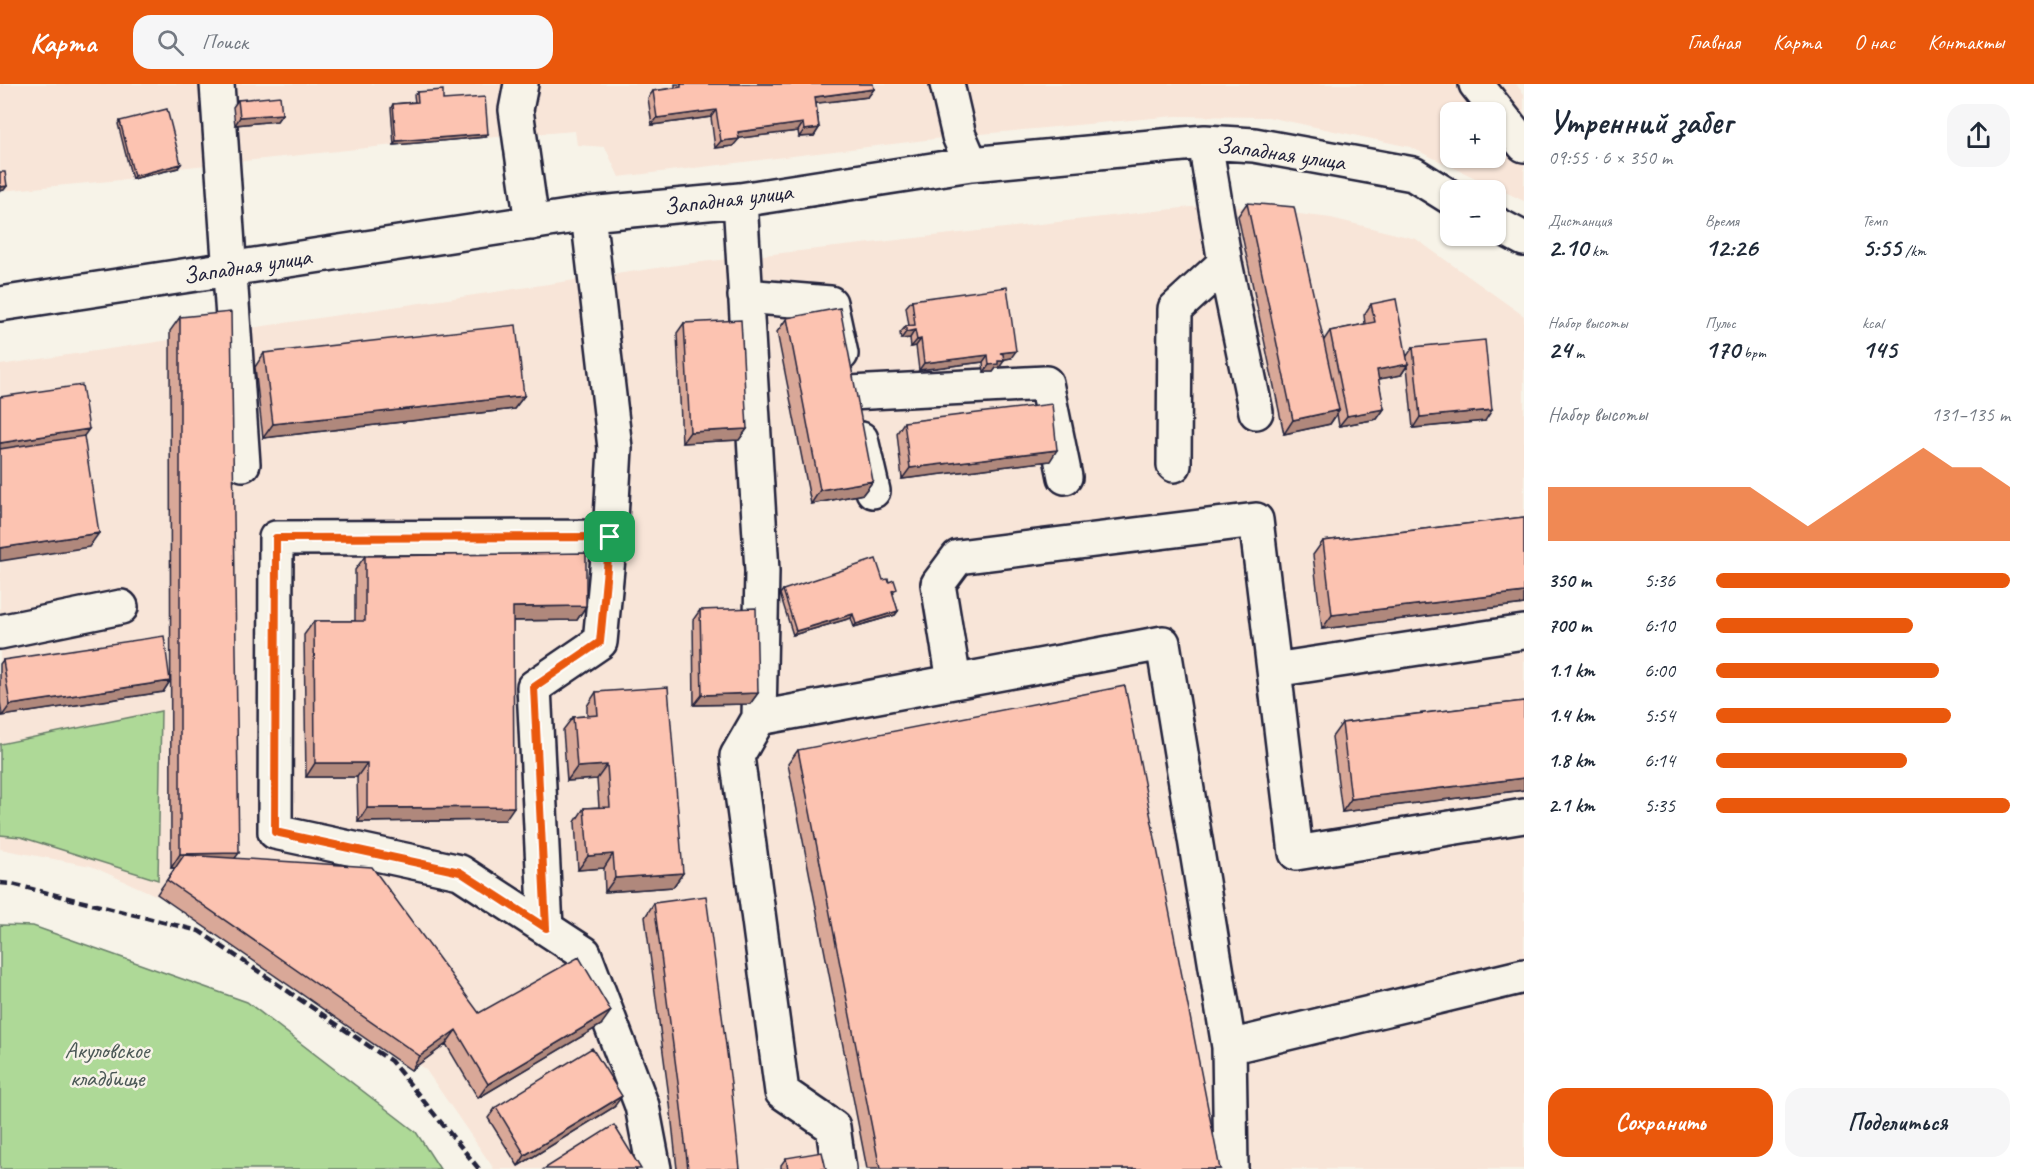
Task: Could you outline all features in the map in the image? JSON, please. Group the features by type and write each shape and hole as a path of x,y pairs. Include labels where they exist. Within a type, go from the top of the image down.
{"street":[{"path":"217,84 243,464"},
{"path":"521,84 516,110 532,223"},
{"path":"946,84 959,136 971,164"},
{"path":"1476,84 1524,145"},
{"path":"1205,142 1225,263 1256,412"},
{"name":"Западная улица","path":"0,304 588,214 740,200 971,164 1205,142 1254,145 1413,174 1440,191"},
{"path":"740,200 762,571 759,718 737,756 783,1092 833,1127 839,1169"},
{"path":"546,928 534,687 600,642 610,537 615,448 588,214"},
{"path":"1506,229 1524,239"},
{"path":"1174,465 1175,309 1225,263"},
{"path":"746,296 830,303 873,491"},
{"path":"850,393 1046,383 1065,477"},
{"path":"954,681 938,584 958,557 1256,520 1296,853 1524,816"},
{"path":"610,537 276,538 275,832 460,872 584,953 642,1106 654,1169"},
{"path":"0,632 121,607"},
{"path":"1274,670 1524,632"},
{"path":"759,718 1162,643 1229,1047 1231,1169"},
{"path":"1229,1047 1524,976"}],"shaded area":[{"path":"0,84 1516,84 1524,94 1524,201 1506,192 1506,180 1480,180 1454,168 1506,168 1506,102 1440,102 1440,161 1410,147 1268,117 1175,116 959,136 619,177 605,147 577,145 575,131 394,145 178,168 132,179 0,191"},
{"path":"1218,204 1331,218 1416,239 1524,316 1524,1169 494,1169 426,1070 213,921 91,866 0,849 0,365 684,264"}],"green space":[{"path":"161,711 158,880 21,837 0,835 0,744"},
{"name":"Акуловское кладбище","path":"0,925 33,926 247,1002 416,1132 440,1169 0,1169"}],"building":[{"path":"681,84 873,84 874,89 815,97 819,128 804,130 803,123 738,132 739,139 721,141 716,110 657,118 653,91 681,87"},
{"path":"443,90 443,100 485,97 488,134 396,141 393,104 418,102 417,92"},
{"path":"280,96 282,114 240,117 238,100"},
{"path":"167,109 181,164 134,176 120,121"},
{"path":"0,172 5,172 7,186 0,187"},
{"path":"1247,203 1294,207 1339,410 1293,420"},
{"path":"1007,287 1016,351 1000,353 1003,354 1004,361 998,361 998,364 989,365 988,355 924,363 921,339 917,340 915,330 906,332 906,326 915,325 912,300"},
{"path":"1396,299 1408,364 1377,370 1384,409 1347,416 1330,331 1375,322 1371,304"},
{"path":"840,308 873,481 820,490 787,318"},
{"path":"231,312 239,853 180,854 180,317"},
{"path":"741,320 747,429 690,432 684,323"},
{"path":"516,325 524,396 273,424 264,353"},
{"path":"1485,340 1492,410 1420,417 1413,347"},
{"path":"82,385 89,429 0,443 0,397"},
{"path":"1052,404 1057,450 910,468 904,422"},
{"path":"84,436 99,533 0,548 0,449"},
{"path":"1524,517 1524,592 1332,615 1323,541"},
{"path":"586,553 586,606 513,607 514,807 367,808 367,763 315,763 314,621 365,621 365,556"},
{"path":"876,559 883,580 888,579 889,582 894,580 897,589 892,591 898,611 856,624 853,614 796,631 783,590"},
{"path":"756,608 758,693 702,695 700,610"},
{"path":"164,636 170,681 10,705 3,660"},
{"path":"1125,686 1220,1169 880,1169 798,750"},
{"path":"668,687 683,873 615,878 613,854 588,856 584,808 610,807 607,765 577,767 573,717 598,715 596,692"},
{"path":"1524,701 1524,778 1351,799 1342,723"},
{"path":"184,855 372,867 479,1013 579,957 611,1011 488,1084 456,1030 420,1056 167,880"},
{"path":"706,896 740,1169 688,1169 654,903"},
{"path":"592,1048 622,1096 525,1155 496,1107"},
{"path":"614,1125 641,1169 544,1169"},
{"path":"822,1152 826,1169 788,1169 786,1158"}],"railway":[{"path":"0,883 12,884 199,931 391,1061 479,1169"}],"route":[{"path":"610,537 600,642 534,687 546,928 460,872 275,832 276,538 610,537"}]}
